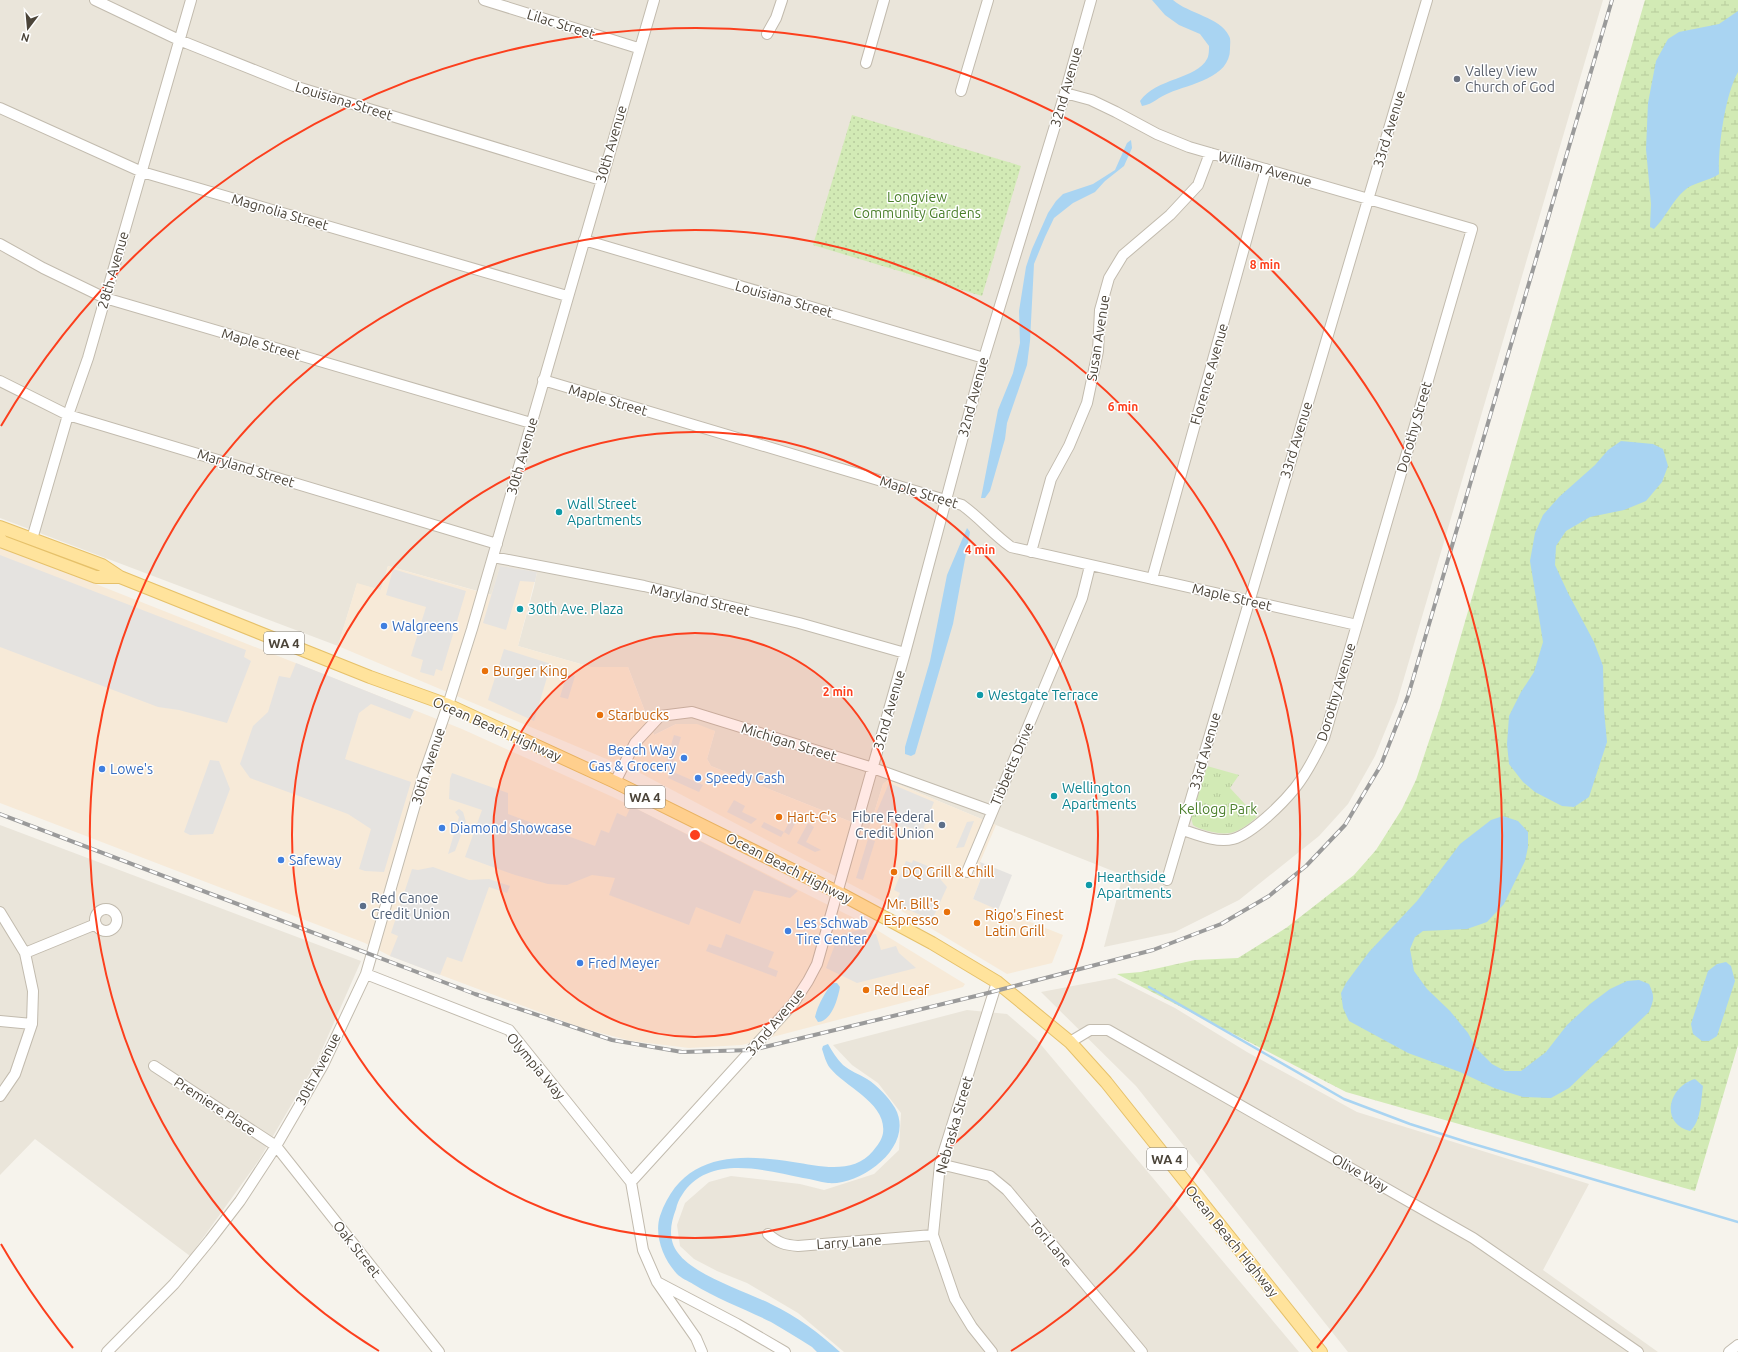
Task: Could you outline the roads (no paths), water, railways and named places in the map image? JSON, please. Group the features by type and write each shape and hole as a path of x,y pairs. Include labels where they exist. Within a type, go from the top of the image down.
{"main road":[{"name":"Ocean Beach Highway","path":"0,527 102,565 120,577 357,671 448,705 614,782 839,893 932,943 997,982 1070,1042 1106,1082 1321,1352"},
{"name":"Ocean Beach Highway","path":"0,539 3,542 96,578 120,577"}],"street":[{"name":"Louisiana Street","path":"95,0 180,40 294,86 601,180"},
{"name":"28th Avenue","path":"32,539 68,415 88,358 191,0"},
{"name":"Lilac Street","path":"484,0 638,48"},
{"name":"30th Avenue","path":"113,1350 174,1284 240,1201 276,1146 323,1065 366,974 424,777 448,705 497,544 638,48 654,0"},
{"path":"767,34 776,18 782,0"},
{"path":"866,63 884,0"},
{"path":"961,91 988,0"},
{"name":"32nd Avenue","path":"632,1182 793,1004 817,964 839,893 984,358 1065,92 1091,0"},
{"name":"33rd Avenue","path":"1167,880 1427,0"},
{"name":"William Avenue","path":"1065,92 1091,100 1157,134 1190,147 1368,198 1472,230"},
{"name":"Magnolia Street","path":"0,108 142,172 567,296"},
{"name":"Susan Avenue","path":"1031,552 1051,479 1070,446 1087,403 1098,351 1100,310 1109,278 1123,255 1170,215 1198,185 1210,153"},
{"name":"Florence Avenue","path":"1152,578 1266,169"},
{"name":"Dorothy Street","path":"1357,625 1472,230"},
{"name":"Louisiana Street","path":"584,240 984,358"},
{"name":"Maple Street","path":"0,244 43,268 105,298 531,423"},
{"name":"Maple Street","path":"543,380 946,499 962,505 978,516 996,536 1011,547 1357,625"},
{"name":"Maryland Street","path":"0,381 68,415 497,544"},
{"name":"Maryland Street","path":"493,557 644,586 798,623 905,653"},
{"name":"Tibbetts Drive","path":"967,872 1082,598 1090,566"},
{"name":"Dorothy Avenue","path":"1183,830 1215,840 1233,839 1255,827 1295,788 1324,738 1357,625"},
{"name":"Michigan Street","path":"614,782 635,742 660,716 692,712 873,768 992,811"},
{"path":"0,912 25,953 33,992 32,1024 15,1074 0,1096"},
{"path":"25,953 96,924"},
{"name":"Olympia Way","path":"366,974 509,1030 632,1182"},
{"name":"Nebraska Street","path":"992,1352 972,1327 955,1299 933,1235 940,1164 997,982"},
{"path":"0,1022 32,1024"},
{"name":"Olive Way","path":"1070,1042 1090,1030 1108,1030 1473,1238 1638,1352"},
{"name":"Premiere Place","path":"154,1066 276,1146"},
{"name":"Oak Street","path":"276,1146 439,1352"},
{"name":"Tori Lane","path":"940,1164 990,1176 1007,1190 1142,1352"},
{"path":"632,1182 643,1250 657,1282 696,1338 702,1352"},
{"name":"Larry Lane","path":"768,1234 778,1243 798,1246 933,1235"},
{"path":"657,1282 785,1352"},
{"path":"1729,1352 1738,1346"}],"water":[{"path":"1152,0 1173,0 1187,9 1219,24 1230,37 1230,48 1229,58 1217,73 1198,83 1169,93 1150,104 1142,106 1140,101 1147,93 1195,71 1202,66 1209,53 1209,46 1200,34 1179,25 1165,15"},
{"path":"1738,11 1738,72 1729,94 1723,122 1719,174 1688,188 1680,194 1654,229 1650,227 1651,204 1646,149 1648,103 1656,61 1668,39 1679,32 1719,24"},
{"path":"1131,140 1132,148 1124,166 1105,181 1095,192 1073,203 1054,218 1045,237 1034,264 1030,341 1027,365 1007,423 1005,439 990,491 985,498 981,498 998,410 1013,373 1020,343 1019,311 1026,267 1032,249 1048,213 1056,201 1063,194 1093,184 1115,170 1127,143"},
{"path":"1621,441 1653,444 1663,449 1668,466 1662,482 1646,501 1624,510 1590,517 1566,531 1556,546 1555,565 1594,642 1603,666 1604,710 1607,742 1589,797 1574,807 1562,806 1535,792 1523,782 1509,764 1507,744 1509,716 1521,692 1534,672 1543,642 1530,561 1535,533 1543,515 1559,497 1595,465 1608,450"},
{"path":"967,528 970,532 953,624 915,754 911,756 905,754 905,747 930,661 947,575"},
{"path":"1503,816 1518,821 1528,832 1528,847 1525,861 1504,904 1487,922 1467,929 1423,931 1415,937 1410,949 1414,971 1427,989 1450,1011 1468,1033 1476,1048 1492,1064 1505,1071 1521,1071 1546,1052 1567,1025 1590,1004 1610,989 1627,981 1639,980 1649,984 1653,995 1653,1001 1649,1012 1569,1088 1551,1098 1523,1097 1494,1088 1460,1072 1408,1053 1349,1021 1343,1008 1341,993 1346,983 1369,952 1417,901 1460,844 1491,820"},
{"path":"1726,962 1731,966 1735,981 1717,1036 1709,1041 1702,1041 1693,1034 1691,1024 1708,971 1717,964"},
{"path":"832,983 837,983 840,987 836,1003 827,1018 818,1022 815,1017 818,1008"},
{"path":"828,1044 843,1065 875,1085 895,1108 900,1122 898,1136 892,1149 882,1161 869,1171 855,1178 841,1182 828,1183 754,1169 738,1168 721,1169 706,1174 693,1182 681,1197 671,1226 671,1237 678,1253 696,1269 790,1314 816,1331 840,1352 817,1352 812,1347 771,1322 680,1277 672,1268 664,1254 658,1231 660,1216 670,1195 682,1180 697,1169 714,1162 752,1158 836,1167 856,1163 865,1159 873,1151 878,1145 883,1133 879,1113 864,1096 830,1068 822,1049 823,1046"},
{"path":"1695,1079 1703,1086 1698,1116 1694,1127 1690,1131 1680,1127 1674,1120 1671,1113 1671,1105 1674,1096 1679,1089 1686,1083"}],"waterway":[{"path":"1149,987 1344,1099 1410,1124 1470,1143 1738,1222"}],"railway":[{"path":"0,814 475,994 612,1040 682,1052 752,1050 980,995 1153,950 1221,924 1269,896 1306,866 1345,825 1381,765 1408,696 1612,0"}],"place":[{"name":"Valley View Church of God","path":"1457,79"},
{"name":"Wall Street Apartments","path":"559,512"},
{"name":"30th Ave. Plaza","path":"520,609"},
{"name":"Walgreens","path":"384,626"},
{"name":"Burger King","path":"485,671"},
{"name":"Westgate Terrace","path":"980,695"},
{"name":"Starbucks","path":"600,715"},
{"name":"Beach Way Gas & Grocery","path":"684,758"},
{"name":"Lowe's","path":"102,769"},
{"name":"Speedy Cash","path":"698,778"},
{"name":"Wellington Apartments","path":"1054,796"},
{"name":"Hart-C's","path":"779,817"},
{"name":"Fibre Federal Credit Union","path":"942,825"},
{"name":"Diamond Showcase","path":"442,828"},
{"name":"Safeway","path":"281,860"},
{"name":"DQ Grill & Chill","path":"894,872"},
{"name":"Hearthside Apartments","path":"1089,885"},
{"name":"Red Canoe Credit Union","path":"363,906"},
{"name":"Mr. Bill's Espresso","path":"947,912"},
{"name":"Rigo's Finest Latin Grill","path":"977,923"},
{"name":"Les Schwab Tire Center","path":"788,931"},
{"name":"Fred Meyer","path":"580,963"},
{"name":"Red Leaf","path":"866,990"}],"park label":[{"name":"Longview Community Gardens","path":"917,206"},
{"name":"Kellogg Park","path":"1218,809"}]}
